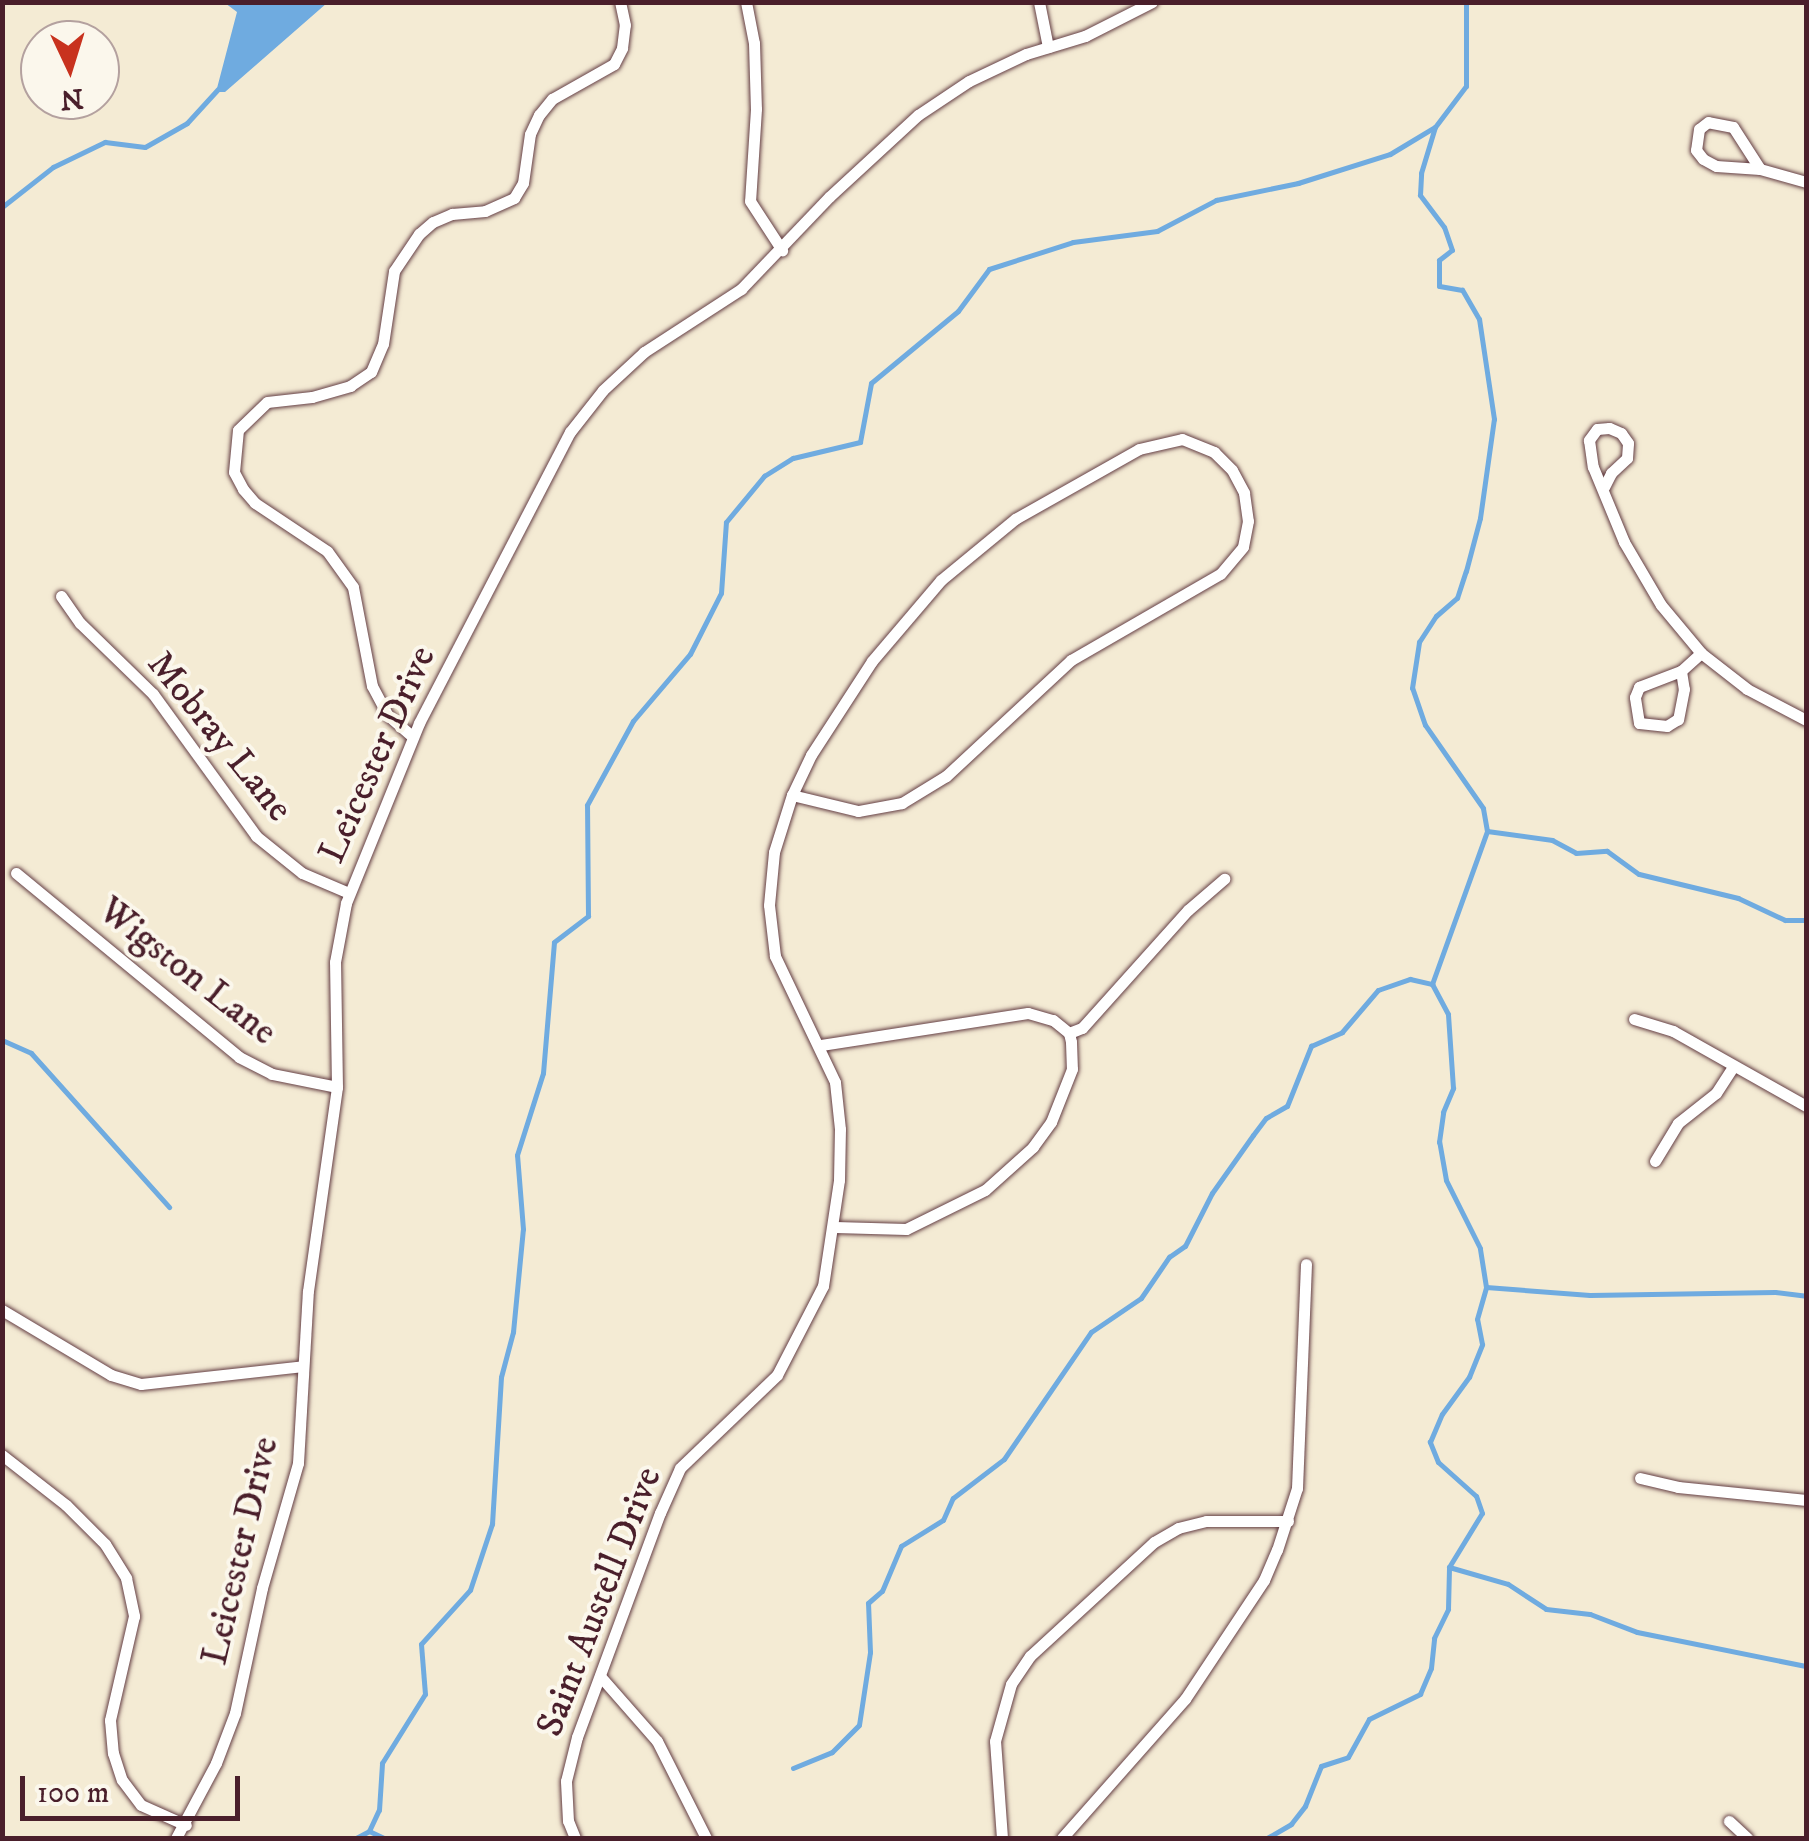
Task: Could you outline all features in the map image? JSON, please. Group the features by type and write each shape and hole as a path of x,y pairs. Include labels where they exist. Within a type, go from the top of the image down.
{"street":[{"path":"413,737 387,714 372,686 353,587 327,551 255,504 243,490 234,472 238,430 267,402 312,397 350,386 371,372 383,344 394,270 419,234 433,222 452,214 485,212 514,198 523,183 530,134 538,115 552,99 614,64 622,48 625,24 620,2"},
{"path":"746,2 754,43 756,109 750,201 782,250"},
{"path":"1039,2 1048,47"},
{"name":"Leicester Drive","path":"176,1838 186,1825 235,1714 262,1588 298,1462 308,1291 336,1087 335,962 350,893 413,737 584,410 644,352 741,289 829,197 918,116 969,81 1048,47 1086,36 1152,2"},
{"path":"1760,169 1744,136 1733,127 1708,122 1699,129 1696,150 1716,166 1760,169 1806,182"},
{"path":"1604,487 1611,473 1628,458 1628,443 1621,432 1609,428 1597,430 1589,440 1593,467 1642,576 1701,652 1746,689 1806,720"},
{"name":"Saint Austell Drive","path":"575,1838 568,1821 566,1781 600,1676 680,1468 777,1374 823,1286 835,1227 840,1129 834,1082 821,1045 794,1002 775,956 769,905 774,852 792,795 811,755 890,637 941,580 1015,519 1138,449 1182,439 1214,452 1232,470 1244,493 1248,521 1242,547 1220,574 1071,660 946,776 902,802 858,811 792,795"},
{"name":"Mobray Lane","path":"61,596 80,622 153,694 256,836 302,873 350,893"},
{"path":"1681,671 1684,688 1678,719 1667,726 1640,723 1635,697 1639,687 1681,671 1701,652"},
{"name":"Wigston Lane","path":"16,873 239,1057 272,1074 336,1087"},
{"path":"1069,1033 1082,1028 1188,910 1224,879"},
{"path":"821,1045 1028,1013 1054,1020 1069,1033 1072,1069 1064,1096 1033,1148 986,1190 906,1229 835,1227"},
{"path":"1634,1019 1673,1031 1806,1106"},
{"path":"1655,1161 1678,1122 1716,1093 1733,1066"},
{"path":"1062,1838 1184,1699 1264,1580 1288,1521 1300,1452 1300,1343 1306,1264"},
{"path":"2,1310 111,1375 141,1384 304,1366"},
{"path":"2,1454 66,1505 105,1544 126,1578 134,1616 110,1720 113,1753 130,1794 141,1806 186,1825"},
{"path":"1640,1478 1678,1487 1806,1500"},
{"path":"1002,1838 994,1741 1010,1684 1030,1656 1154,1542 1178,1528 1206,1522 1288,1521"},
{"path":"600,1676 657,1741 706,1838"},
{"path":"1730,1821 1747,1838"}],"water":[{"path":"225,3 327,3 225,92 216,92 237,12"}],"waterway":[{"path":"356,1838 369,1831 379,1810 382,1763 425,1694 421,1644 470,1590 492,1524 501,1377 513,1332 523,1229 517,1155 543,1073 554,942 588,916 587,805 633,721 690,654 721,593 726,522 764,476 793,458 860,442 871,383 958,311 989,269 1073,242 1157,231 1216,200 1298,183 1390,154 1435,127 1466,86 1466,2"},
{"path":"2,207 53,167 105,142 145,147 187,123 218,89"},
{"path":"1267,1838 1291,1824 1305,1806 1321,1766 1348,1757 1369,1719 1420,1694 1431,1668 1434,1638 1448,1609 1449,1567 1482,1513 1476,1496 1438,1462 1430,1442 1442,1414 1469,1377 1482,1344 1477,1319 1486,1287 1480,1248 1446,1180 1439,1142 1443,1112 1453,1088 1448,1014 1432,984 1487,831 1483,808 1425,725 1412,688 1419,642 1436,616 1457,598 1466,571 1480,518 1494,419 1479,319 1462,290 1439,286 1439,260 1452,250 1444,227 1420,195 1421,173 1435,127"},
{"path":"1487,831 1552,840 1576,853 1607,851 1639,874 1738,898 1785,920 1806,920"},
{"path":"793,1768 832,1752 859,1725 870,1652 868,1603 882,1591 901,1546 943,1520 953,1498 1004,1459 1091,1332 1141,1298 1169,1257 1185,1246 1212,1193 1253,1135 1266,1118 1287,1106 1311,1046 1342,1032 1378,990 1410,979 1432,984"},
{"path":"2,1040 31,1053 169,1207"},
{"path":"1486,1287 1590,1295 1775,1292 1806,1296"},
{"path":"1449,1567 1508,1584 1546,1609 1590,1614 1637,1632 1806,1666"},
{"path":"369,1831 384,1838"}]}
